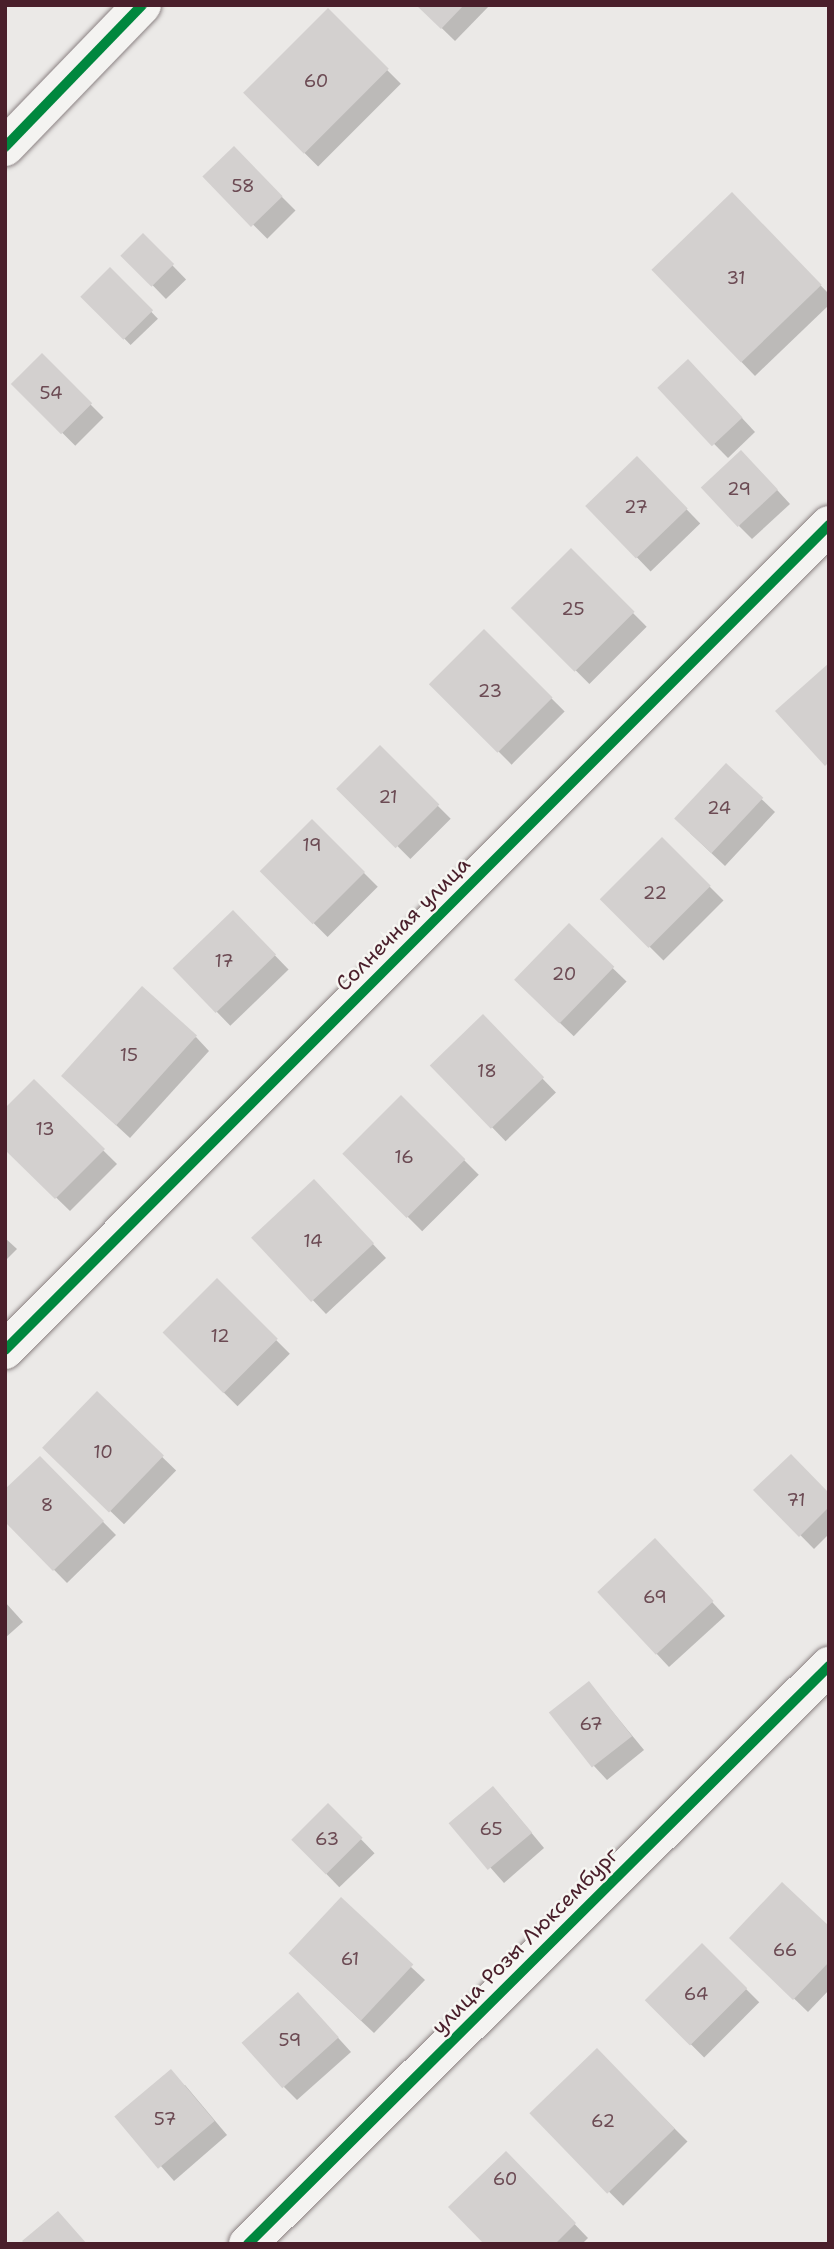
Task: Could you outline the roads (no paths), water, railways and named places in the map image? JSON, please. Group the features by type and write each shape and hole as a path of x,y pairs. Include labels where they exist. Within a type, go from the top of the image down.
{"street":[{"path":"5,147 142,5"},
{"name":"Солнечная улица","path":"5,1350 829,525"},
{"name":"улица Розы Люксембург","path":"248,2244 829,1666"}]}
